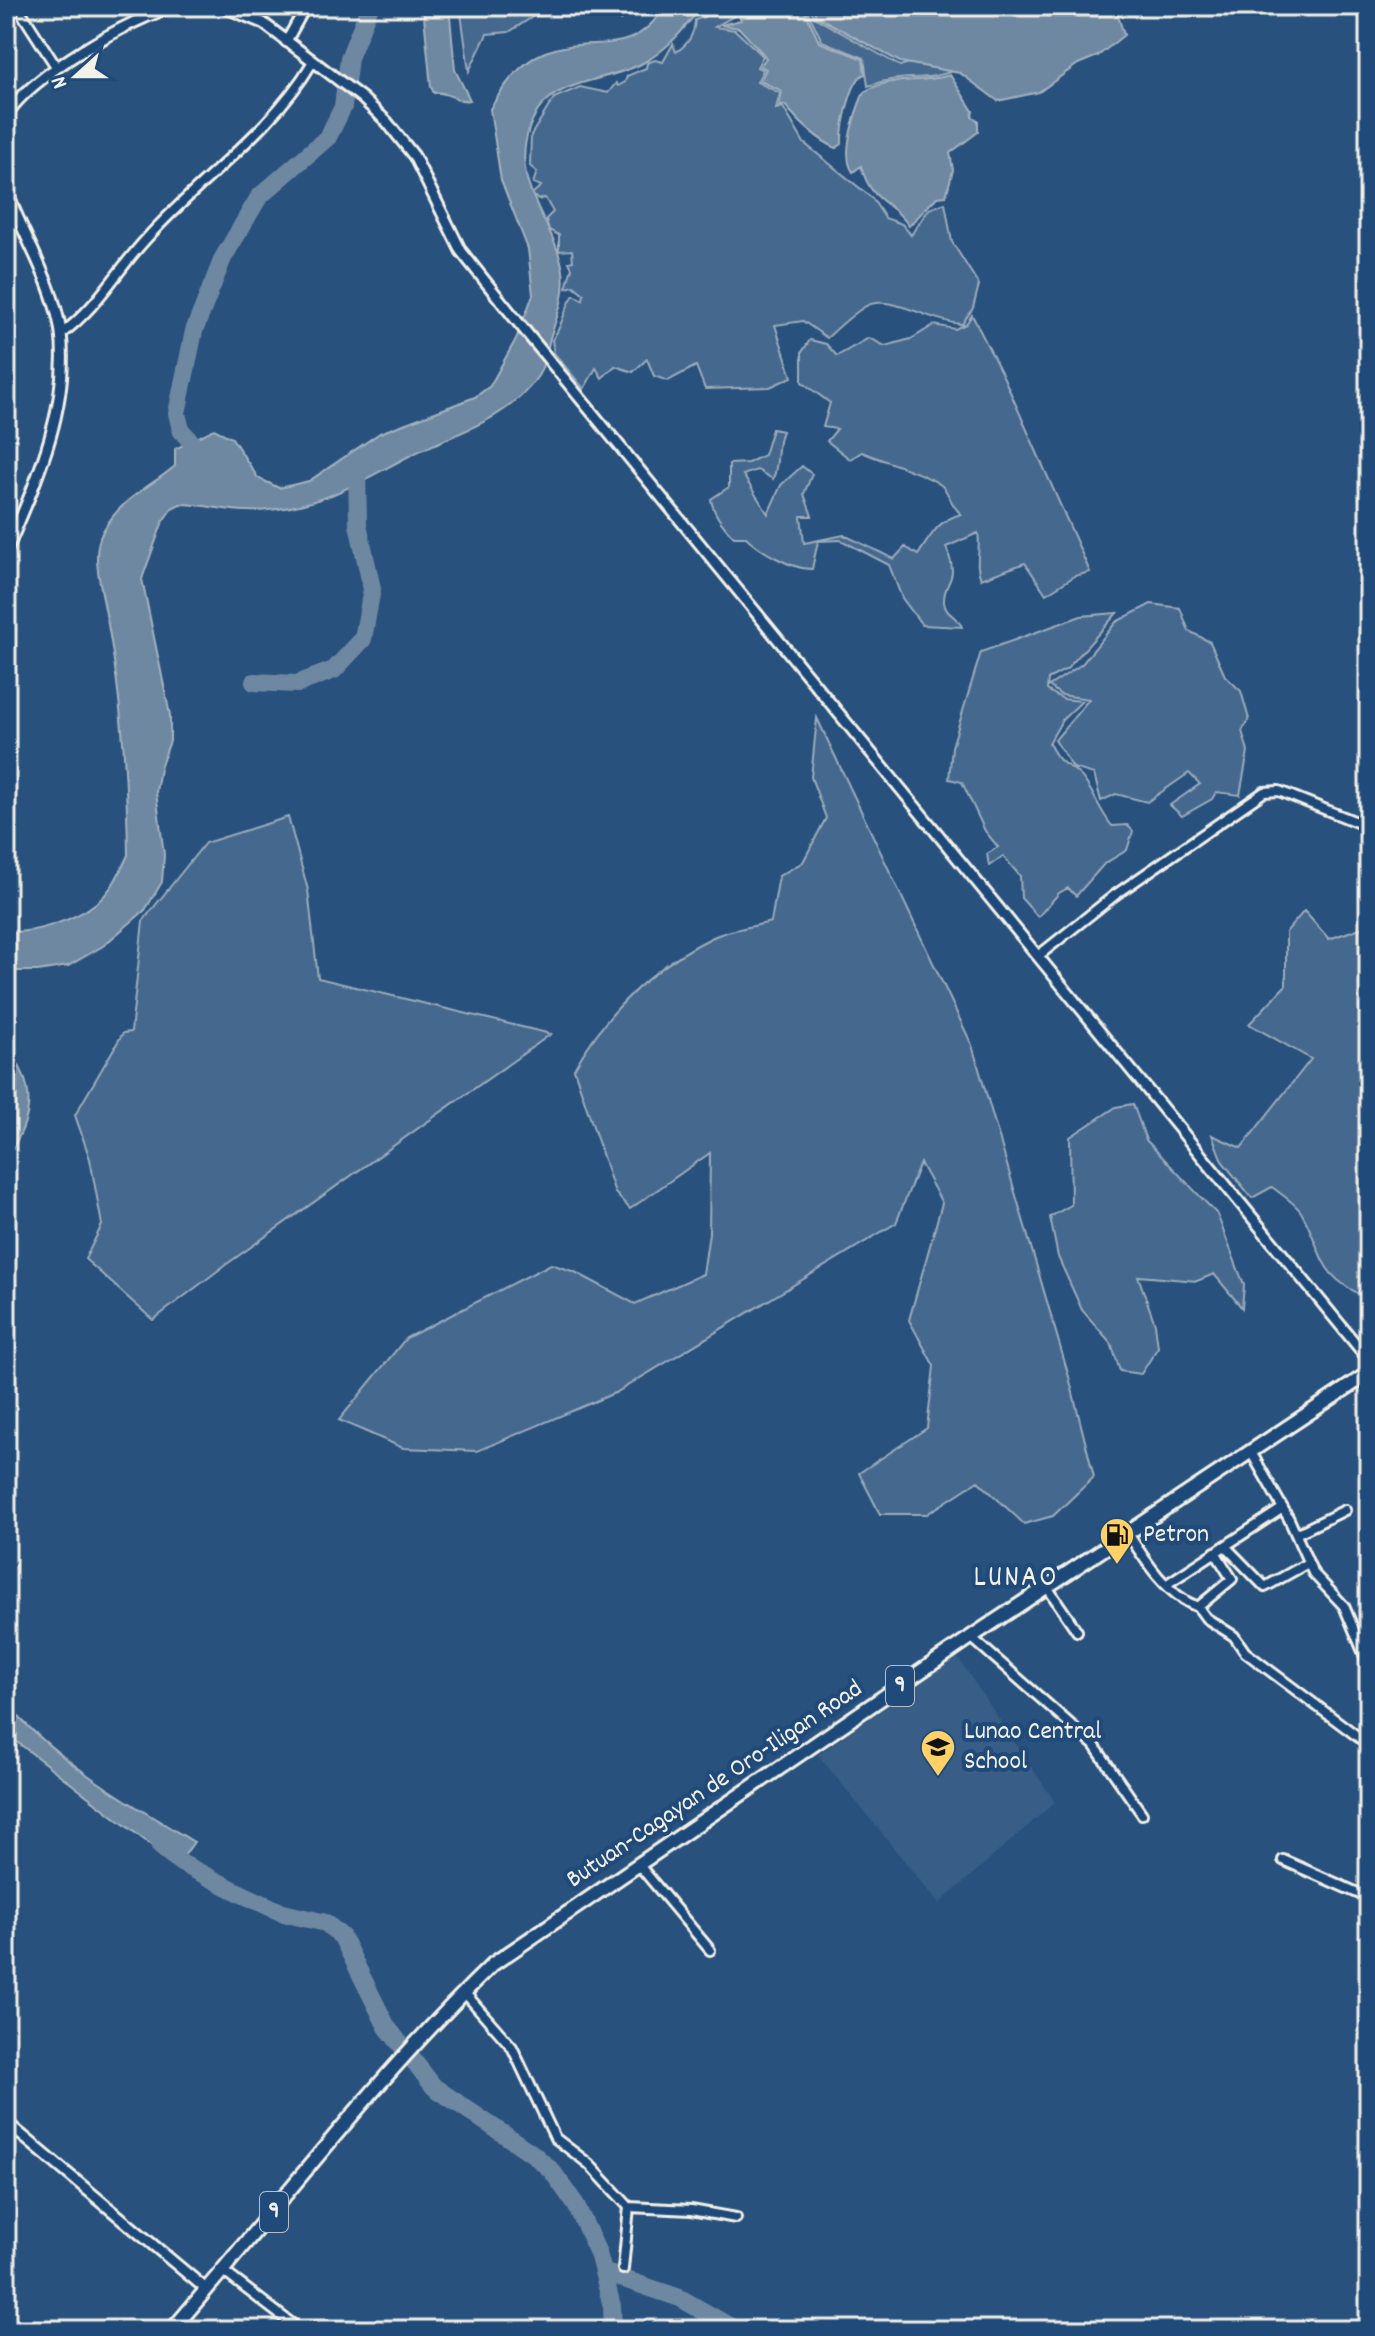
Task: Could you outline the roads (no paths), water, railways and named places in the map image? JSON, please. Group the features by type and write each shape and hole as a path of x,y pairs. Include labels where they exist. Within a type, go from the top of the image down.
{"highway":[{"name":"Butuan-Cagayan de Oro-Iligan Road","path":"172,2330 442,2012 526,1940 971,1637 1369,1373"}],"street":[{"path":"6,116 30,87 57,68 132,22 177,6"},
{"path":"222,6 263,23 322,71 362,98 414,156 461,251 1369,1360"},
{"path":"286,42 306,6"},
{"path":"23,15 57,68"},
{"path":"61,334 86,314 146,238 279,108 312,63"},
{"path":"6,189 48,289 61,334 54,426 6,552"},
{"path":"1038,956 1115,895 1264,792 1279,791 1369,827"},
{"path":"1251,1452 1318,1580 1344,1606 1369,1666"},
{"path":"1167,1584 1283,1508"},
{"path":"1296,1534 1345,1510"},
{"path":"1129,1535 1167,1584 1186,1602 1198,1607 1209,1621 1234,1636 1245,1652 1369,1745"},
{"path":"1225,1546 1265,1587 1308,1563"},
{"path":"1198,1607 1232,1579 1215,1552"},
{"path":"1047,1587 1077,1631"},
{"path":"971,1637 1094,1745 1142,1814"},
{"path":"1283,1860 1369,1898"},
{"path":"638,1864 710,1950"},
{"path":"464,1992 512,2047 555,2138 589,2164 629,2207 691,2210 736,2218"},
{"path":"6,2122 207,2290"},
{"path":"623,2269 629,2207"},
{"path":"223,2271 300,2330"}],"waterway":[{"path":"206,459 181,430 177,413 194,331 223,258 259,197 328,137 343,107 349,58 370,6"},
{"path":"254,682 297,684 334,670 363,639 372,589 358,524 357,467 362,463"},
{"path":"160,1846 181,1863 240,1893 283,1913 326,1923 342,1937 387,2027 434,2087 533,2154 552,2171 576,2205 598,2253 612,2306 613,2330"},
{"path":"603,2272 680,2298 736,2330"}],"place":[{"name":"Petron","path":"1117,1566"},
{"name":"Lunao Central School","path":"938,1778"}],"district":[{"name":"LUNAO","path":"1016,1579"}]}
